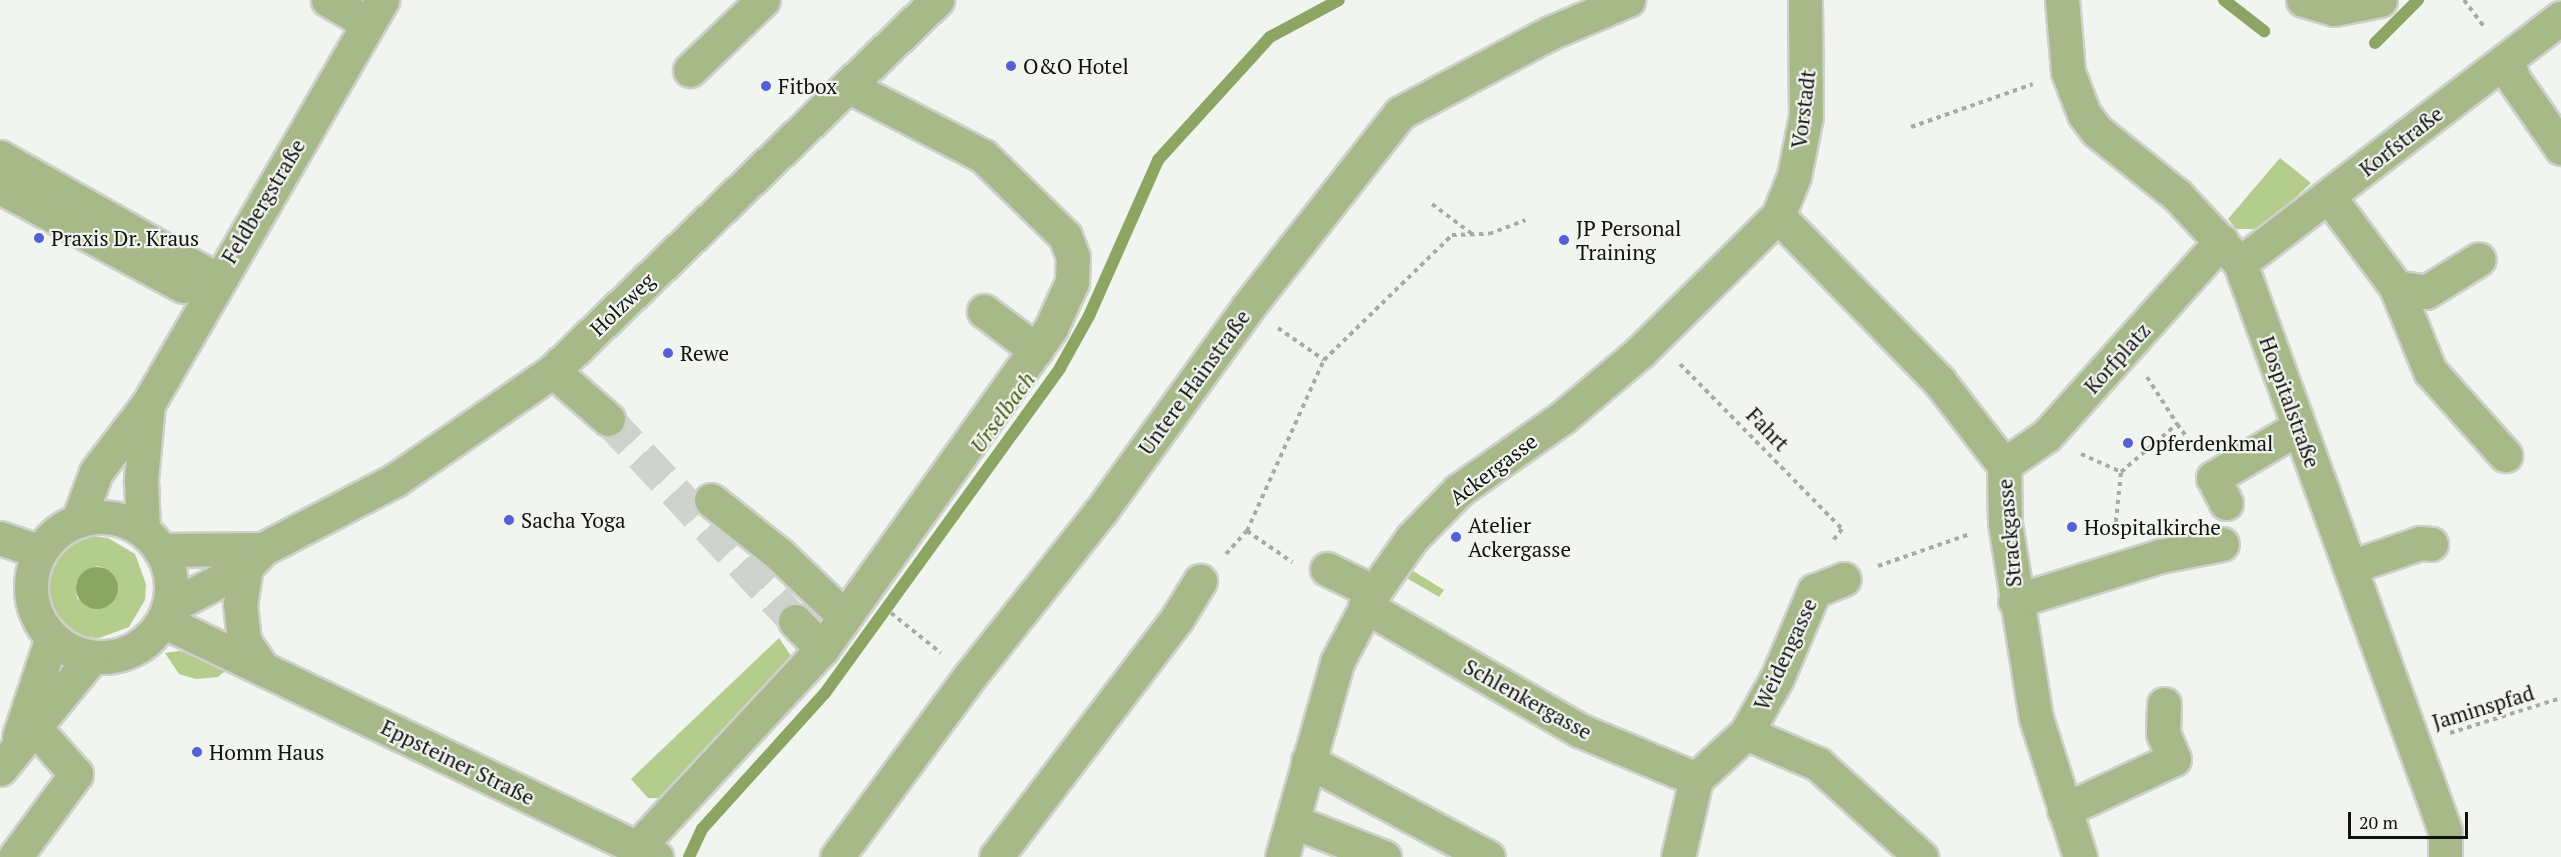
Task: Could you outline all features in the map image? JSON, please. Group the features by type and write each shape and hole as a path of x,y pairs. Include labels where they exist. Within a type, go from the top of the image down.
{"street":[{"path":"328,0 375,11"},
{"path":"690,70 763,0"},
{"name":"Untere Hainstraße","path":"837,857 970,676 1101,511 1248,307 1400,113 1550,33 1628,0"},
{"name":"Vorstadt","path":"1778,216 1794,176 1806,116 1805,0"},
{"name":"Hospitalstraße","path":"2062,0 2068,72 2084,114 2097,131 2176,195 2231,252 2299,427 2445,831 2445,857"},
{"path":"2303,0 2334,9 2380,0"},
{"name":"Holzweg","path":"166,614 254,558 395,480 553,371 932,2"},
{"name":"Feldbergstraße","path":"78,521 96,472 148,404 211,289 375,11"},
{"name":"Korfstraße","path":"2231,252 2329,197 2561,18"},
{"path":"2507,59 2514,80 2561,148"},
{"path":"646,853 822,649 1036,350 1066,303 1072,282 1073,257 1065,236 983,156 848,86"},
{"path":"0,157 211,289"},
{"path":"0,187 211,289"},
{"path":"2329,197 2396,287 2430,371 2505,455"},
{"name":"Ackergasse","path":"1282,857 1337,662 1369,599 1412,538 1459,490 1562,418 1654,340 1778,216"},
{"name":"Strackgasse","path":"1778,216 1939,381 2004,465 2005,523 2015,601 2036,718 2080,857"},
{"name":"Korfplatz","path":"2004,465 2047,435 2127,349 2231,252"},
{"path":"2396,287 2426,292 2479,259"},
{"path":"984,311 1036,350"},
{"path":"553,371 608,419"},
{"name":"Feldbergstraße","path":"148,404 141,479 152,540"},
{"path":"2226,502 2213,478 2299,427"},
{"path":"711,500 779,554 844,616"},
{"path":"115,519 152,540 172,587 166,614 153,635 125,654 92,657 70,650 52,637 39,618 32,596 32,573 40,552 63,528 78,521 115,519"},
{"path":"0,538 40,552"},
{"name":"Holzweg","path":"152,540 254,558"},
{"path":"2350,567 2420,543 2431,544"},
{"path":"2015,601 2109,574 2160,556 2222,544"},
{"path":"254,558 240,603 244,641 260,665"},
{"name":"Schlenkergasse","path":"1327,568 1369,599 1579,730 1696,779"},
{"name":"Weidengasse","path":"1696,779 1746,733 1777,678 1814,591 1844,579"},
{"path":"996,857 1176,620 1200,581"},
{"name":"Eppsteiner Straße","path":"166,614 260,665 646,853"},
{"path":"795,621 822,649"},
{"path":"17,747 52,637"},
{"path":"17,747 92,657"},
{"path":"2064,810 2174,759 2163,733 2164,704"},
{"path":"1746,733 1818,764 1921,857"},
{"path":"15,857 76,774 17,747"},
{"path":"1308,761 1488,857"},
{"path":"1678,857 1696,779"},
{"path":"1292,821 1384,857"}],"path":[{"path":"1911,127 2068,72"},
{"path":"1432,204 1472,234"},
{"path":"1200,581 1247,531 1324,360 1452,235 1489,234 1526,220"},
{"path":"1248,307 1324,360"},
{"name":"Fahrt","path":"1654,340 1842,528 1830,546"},
{"path":"2127,349 2191,446 2201,440"},
{"path":"2109,574 2121,472 2177,424"},
{"path":"2047,435 2121,472"},
{"path":"1844,579 2005,523"},
{"path":"1247,531 1296,565 1327,568"},
{"path":"888,611 970,676"},
{"name":"Jaminspfad","path":"2414,744 2561,698"}],"shaded area":[{"path":"2280,158 2311,183 2261,229 2236,229 2228,219"},
{"path":"93,536 108,538 135,554 146,584 145,600 129,627 99,638 83,637 56,620 45,590 47,574 63,548","holes":["97,566 104,568 88,607 77,598 76,583"]},
{"path":"1405,566 1444,590 1439,597 1405,577 1390,604 1380,597"},
{"path":"97,567 105,568 112,573 117,580 117,596 112,603 105,608 97,609 89,608 82,603 77,596 76,588 77,580 82,573 89,568"},
{"path":"779,638 793,659 660,798 648,798 631,779"},
{"path":"179,651 230,667 218,677 196,679 179,674 165,653"}],"waterway":[{"name":"Urselbach","path":"689,857 702,829 825,693 1060,368 1089,316 1158,160 1270,37 1339,0"},
{"name":"Urselbach","path":"2224,0 2264,31"},
{"name":"Urselbach","path":"2375,43 2418,0"}],"tunnel":[{"path":"608,419 795,621"}],"place":[{"name":"O&O Hotel","path":"1011,66"},
{"name":"Fitbox","path":"766,86"},
{"name":"Praxis Dr. Kraus","path":"39,238"},
{"name":"JP Personal Training","path":"1564,240"},
{"name":"Rewe","path":"668,353"},
{"name":"Opferdenkmal","path":"2128,443"},
{"name":"Sacha Yoga","path":"509,520"},
{"name":"Hospitalkirche","path":"2072,527"},
{"name":"Atelier Ackergasse","path":"1456,537"},
{"name":"Homm Haus","path":"197,752"}]}
